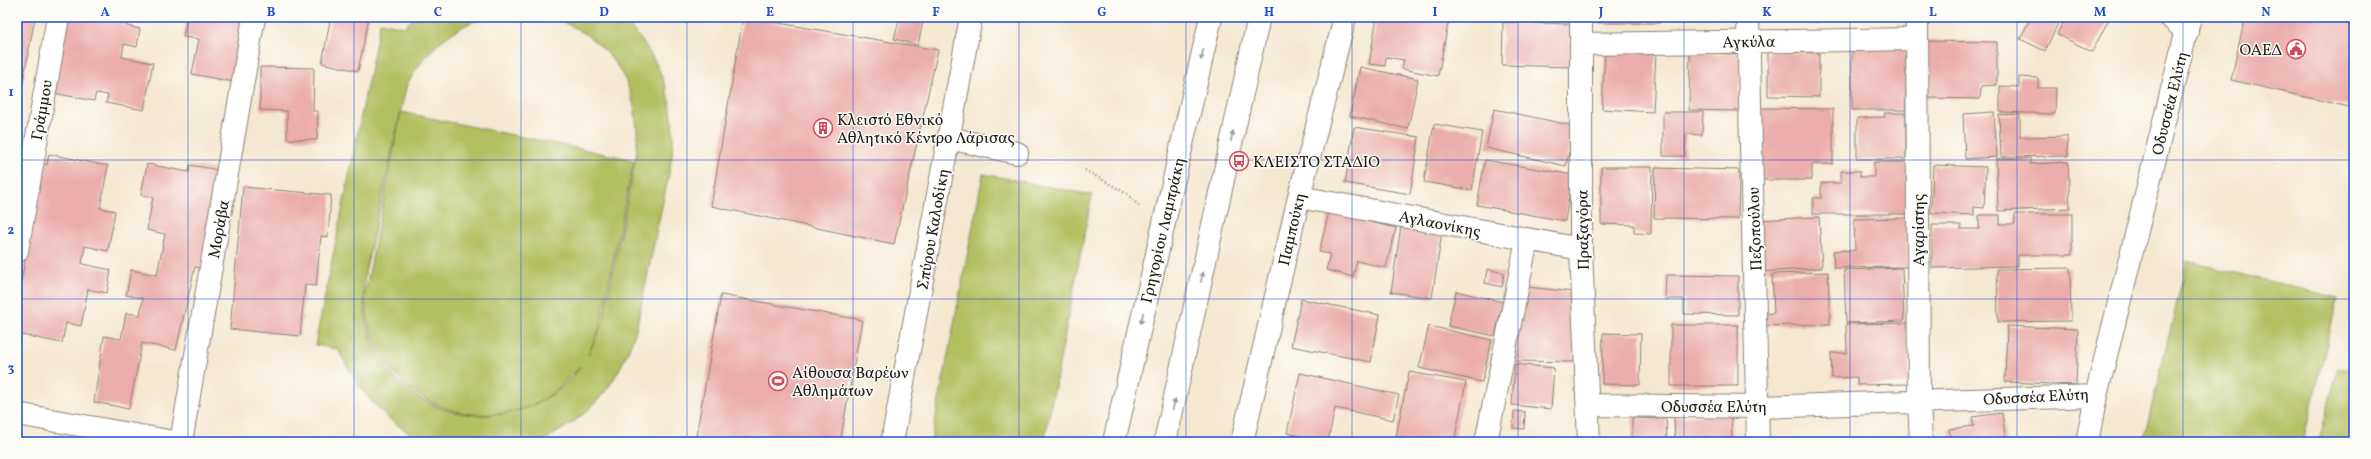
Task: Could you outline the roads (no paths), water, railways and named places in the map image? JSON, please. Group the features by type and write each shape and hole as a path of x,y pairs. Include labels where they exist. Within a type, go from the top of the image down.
{"street":[{"name":"Γράμμου","path":"17,251 58,17"},
{"name":"Μοράβα","path":"181,442 254,17"},
{"name":"Σπύρου Καλοδίκη","path":"892,442 971,17"},
{"name":"Γρηγορίου Λαμπράκη","path":"1114,442 1211,17"},
{"path":"1165,442 1259,17"},
{"name":"Παμπούκη","path":"1242,442 1299,197 1344,17"},
{"name":"Πραξαγόρα","path":"1581,17 1581,249 1589,405 1589,442"},
{"name":"Πεζοπούλου","path":"1748,17 1759,407 1758,442"},
{"name":"Αγαρίστης","path":"1917,17 1919,401 1921,442"},
{"path":"2170,17 2188,25"},
{"name":"Οδυσσέα Ελύτη","path":"1589,405 1759,407 2096,396 2188,25"},
{"name":"Αγκύλα","path":"1581,44 1748,40 1916,39"},
{"path":"949,138 1017,153"},
{"name":"Αγλαονίκης","path":"1299,197 1581,249"},
{"path":"1486,442 1527,240"},
{"path":"2087,442 2096,396"},
{"path":"17,414 174,442"}],"place":[{"name":"ΟΑΕΔ","path":"2296,49"},
{"name":"Κλειστό Εθνικό Αθλητικό Κέντρο Λάρισας","path":"823,128"},
{"name":"ΚΛΕΙΣΤΟ ΣΤΑΔΙΟ","path":"1239,161"},
{"name":"Αίθουσα Βαρέων Αθλημάτων","path":"778,381"}]}
